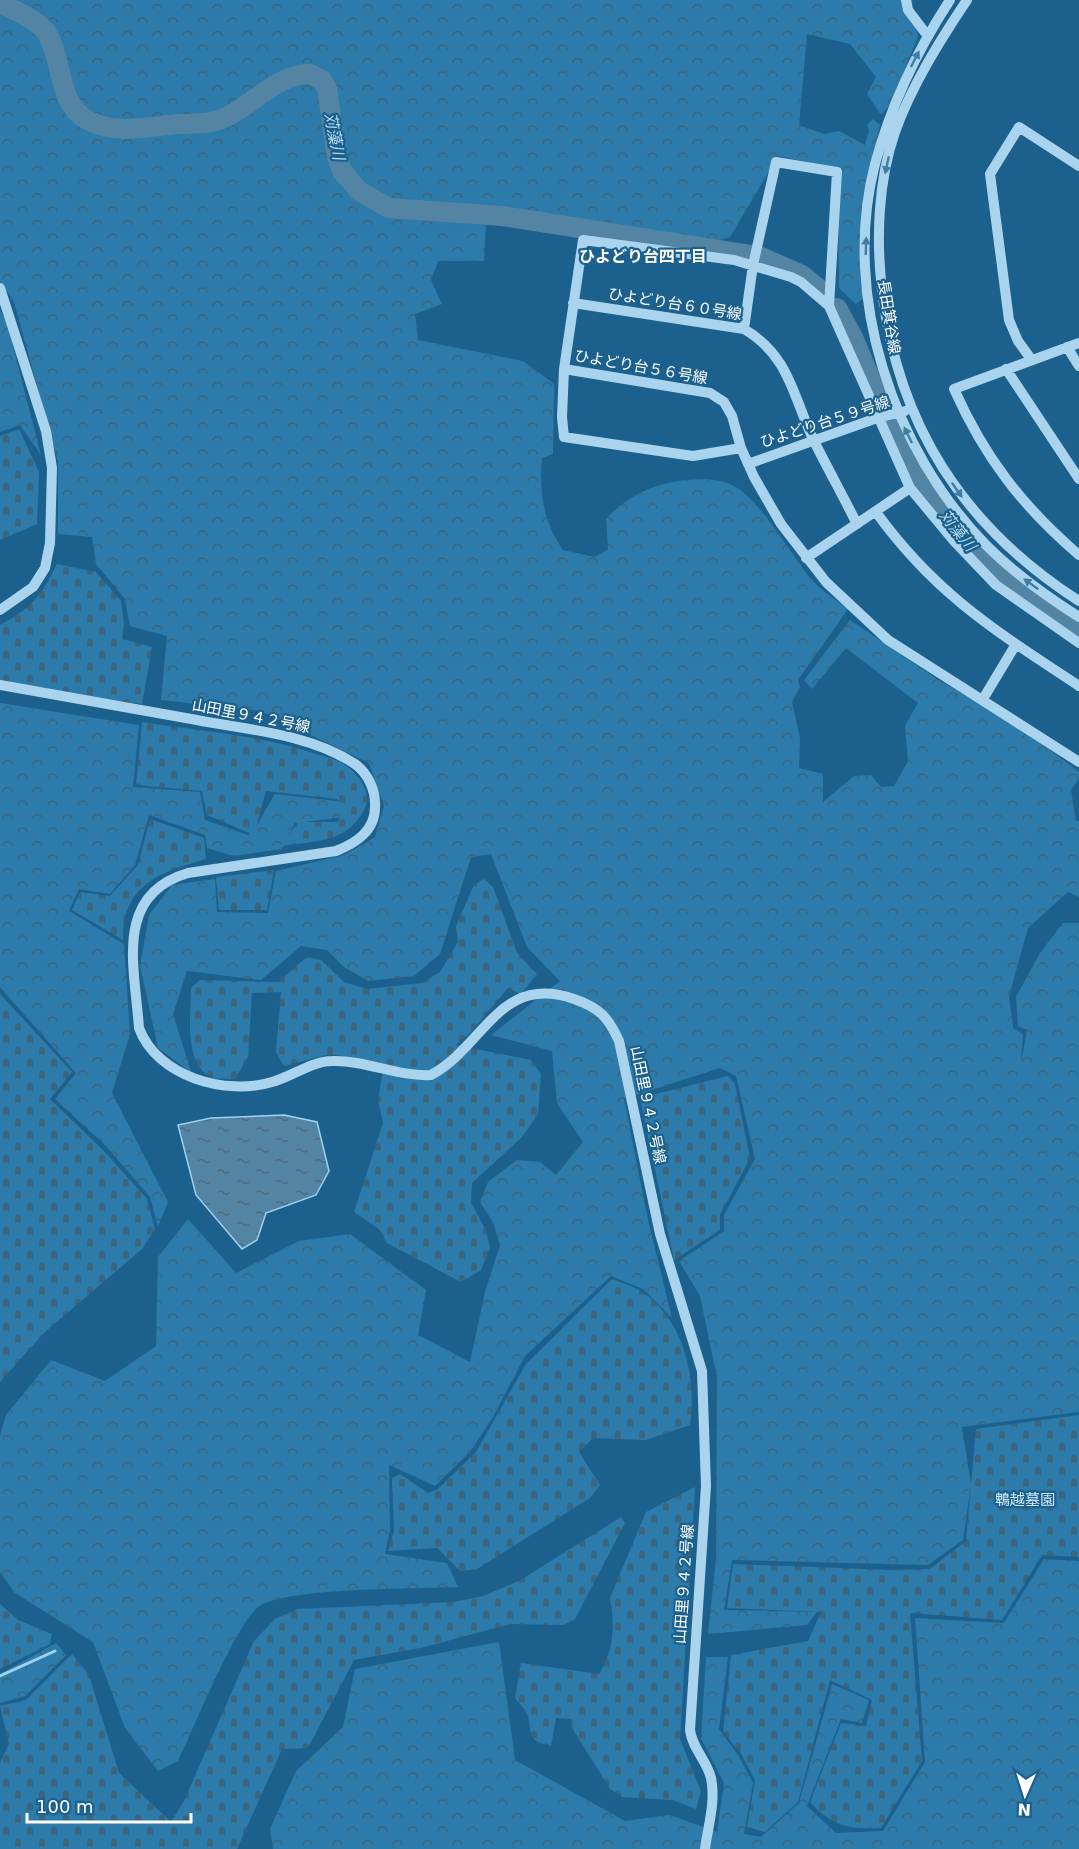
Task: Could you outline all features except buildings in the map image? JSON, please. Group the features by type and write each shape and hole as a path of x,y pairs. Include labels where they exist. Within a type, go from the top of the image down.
{"street":[{"path":"906,0 908,10 927,35"},
{"name":"長田箕谷線","path":"950,0 927,35 901,86 875,166 867,212 866,263 874,338 898,413 932,477 985,544 1015,572 1079,617"},
{"name":"長田箕谷線","path":"966,0 936,47 895,133 880,213 879,263 888,335 911,410 943,471 964,501 1023,561 1079,601"},
{"path":"1031,359 1018,341 1009,320 990,174 1019,127 1079,166"},
{"path":"744,329 753,265 776,162 837,172 832,296 829,306"},
{"name":"ひよどり台５６号線","path":"1079,643 996,585 954,541 910,488 829,306 791,277 753,265 583,240 564,369 710,393 724,402 732,416 748,464 781,524 826,582 888,640 1079,762"},
{"path":"0,288 46,431 52,468 50,543 45,568 33,587 0,610"},
{"name":"ひよどり台６０号線","path":"573,303 744,329 761,339 782,364 814,440 858,524"},
{"path":"1079,343 954,389 983,448 1010,485 1047,528 1079,555"},
{"path":"1066,347 1079,366"},
{"path":"564,369 562,417 564,437 693,456 741,447"},
{"path":"1006,369 1079,479"},
{"name":"ひよどり台５９号線","path":"748,464 877,418 911,410"},
{"path":"806,558 910,488"},
{"path":"876,512 898,543 938,586 1016,644 1079,686"},
{"path":"982,699 1016,644"},
{"name":"山田里９４２号線","path":"0,685 271,734 317,745 355,764 366,774 374,792 375,815 368,830 352,844 336,851 188,873 171,878 148,895 136,919 134,938 140,1028 144,1040 162,1060 202,1082 240,1088 271,1083 328,1061 344,1061 421,1076 431,1075 443,1069 459,1054 498,1010 522,996 545,994 569,998 589,1005 609,1019 619,1041 660,1234 702,1371 706,1486 690,1730 697,1752 710,1776 712,1806 705,1849"}],"green space":[{"path":"0,0 912,0 918,37 890,105 881,115 867,94 876,77 850,44 807,34 799,125 824,134 839,131 865,145 869,131 867,125 873,119 880,125 869,168 860,249 865,297 856,304 839,288 838,168 778,156 730,237 716,241 685,241 486,222 484,261 438,261 431,280 442,304 415,314 418,340 523,361 554,384 553,454 542,458 541,483 547,517 563,550 595,557 608,549 606,519 620,505 645,491 663,484 681,481 703,479 718,481 732,485 753,501 812,580 848,609 798,680 800,687 792,702 800,738 799,768 823,774 823,802 854,776 871,775 881,787 894,786 908,761 905,726 918,703 846,648 812,689 804,680 850,620 934,677 1021,728 1079,772 1079,778 1071,790 1076,821 1079,821 1079,897 1068,892 1028,928 1009,996 1013,1028 1023,1034 1021,1063 1027,1030 1018,1026 1016,997 1040,953 1063,923 1079,923 1079,1412 962,1427 971,1484 963,1540 928,1565 732,1560 724,1610 817,1612 807,1625 708,1634 716,1558 717,1378 700,1296 679,1261 724,1231 724,1215 755,1159 736,1076 720,1068 624,1099 648,1220 672,1318 643,1289 611,1276 525,1356 493,1417 470,1452 435,1486 389,1465 390,1530 385,1554 447,1563 458,1587 322,1592 272,1600 258,1607 238,1634 227,1655 178,1761 158,1771 125,1728 93,1642 15,1593 0,1572 0,1436 6,1415 51,1360 105,1381 156,1346 158,1257 188,1219 236,1273 299,1241 350,1234 426,1290 418,1335 470,1362 485,1292 500,1245 493,1222 480,1202 488,1182 517,1160 540,1162 556,1175 583,1142 557,1103 552,1051 491,1035 560,981 527,947 491,854 471,857 440,954 414,976 368,981 344,967 327,950 301,946 261,980 187,971 173,1014 191,1072 158,1048 140,966 149,915 172,885 215,879 217,912 268,913 276,871 344,855 375,837 384,806 369,763 261,711 161,700 167,636 130,626 125,599 96,564 92,537 58,534 58,462 14,302 0,281"},
{"path":"0,310 7,323 41,455 20,425 0,432"},
{"path":"19,429 39,472 37,524 0,540 0,436"},
{"path":"57,564 96,572 121,601 124,624 122,639 152,647 142,704 0,685 0,625 28,607 41,593"},
{"path":"0,703 139,725 133,787 200,792 205,820 248,835 254,830 275,794 344,802 345,817 295,823 282,849 233,856 207,848 205,835 149,815 135,865 110,894 79,889 69,911 124,944 130,1034 112,1093 168,1202 158,1227 150,1197 106,1146 55,1099 76,1073 0,987"},
{"path":"142,722 272,742 337,761 357,776 365,789 367,796 364,810 349,829 339,835 318,841 281,846 298,822 338,822 344,808 337,799 266,791 254,835 207,815 202,791 136,785"},
{"path":"150,819 204,838 206,859 173,869 147,884 129,906 124,921 123,940 72,910 80,892 110,896 138,865"},
{"path":"274,870 267,910 219,910 216,877"},
{"path":"484,879 493,887 517,953 537,974 521,994 508,988 470,1033 456,1045 531,1060 541,1074 538,1114 522,1137 472,1183 471,1203 486,1230 490,1248 481,1270 461,1282 387,1243 380,1230 354,1212 383,1123 378,1100 384,1064 330,1054 284,1066 276,1052 281,992 252,993 248,1057 235,1079 211,1077 202,1070 192,1049 190,1037 191,988 200,980 278,982 307,957 321,960 344,982 367,989 422,983 440,972 458,942 456,926 474,885"},
{"path":"0,994 72,1072 50,1099 102,1149 147,1199 155,1229 142,1249 45,1332 0,1382"},
{"path":"728,1076 735,1084 750,1158 720,1215 720,1230 674,1260 640,1098"},
{"path":"612,1279 642,1292 668,1318 677,1334 689,1369 692,1407 690,1425 646,1440 593,1438 579,1452 600,1485 590,1498 477,1569 460,1571 437,1548 388,1551 394,1531 392,1478 400,1474 428,1493 438,1489 476,1452 526,1364"},
{"name":"鵯越墓園","path":"1079,1415 1079,1557 1042,1555 1002,1620 910,1613 922,1761 881,1828 842,1825 826,1817 810,1802 841,1723 866,1726 872,1700 830,1680 798,1802 765,1832 747,1827 755,1780 740,1752 723,1732 731,1655 808,1641 821,1612 727,1608 733,1564 891,1570 930,1569 966,1541 976,1429"},
{"path":"695,1487 680,1739 701,1791 696,1809 673,1800 622,1797 610,1789 571,1726 571,1719 556,1718 551,1746 542,1744 532,1737 525,1710 515,1698 521,1663 599,1674 608,1656 612,1638 610,1598 646,1512"},
{"path":"621,1517 625,1523 575,1619 563,1625 510,1624 425,1647 354,1660 308,1748 282,1749 237,1849 0,1849 0,1763 9,1744 0,1706 26,1700 72,1654 89,1675 119,1773 171,1822 184,1801 254,1641 275,1619 298,1609 454,1602 483,1596 519,1581"},
{"path":"1044,1559 1079,1561 1079,1849 273,1849 270,1829 296,1771 343,1727 355,1669 499,1642 515,1760 625,1821 670,1815 717,1832 724,1783 701,1738 706,1657 728,1657 719,1729 738,1755 753,1783 744,1834 761,1837 799,1803 832,1684 869,1700 862,1723 841,1719 807,1806 836,1833 883,1831 925,1762 915,1618 1004,1623"},
{"path":"0,1604 18,1620 52,1634 50,1644 0,1669"},
{"path":"56,1643 66,1655 25,1696 0,1703 0,1674"}],"water":[{"path":"284,1115 317,1122 329,1171 316,1195 266,1213 257,1240 242,1249 196,1195 178,1125 211,1118"}],"waterway":[{"name":"苅藻川","path":"0,3 31,19 46,32 69,101 84,118 95,124 130,129 214,121 236,112 277,84 299,75 310,74 322,80 327,88 337,157 342,171 359,191 389,208 503,216 750,255"},
{"name":"苅藻川","path":"761,257 802,275 824,293"},
{"name":"苅藻川","path":"837,308 853,337 880,402"},
{"name":"苅藻川","path":"890,427 924,490 955,533 993,570 1020,592 1079,632"},
{"path":"0,1676 55,1651"}],"district":[{"name":"ひよどり台四丁目","path":"643,256"}]}
